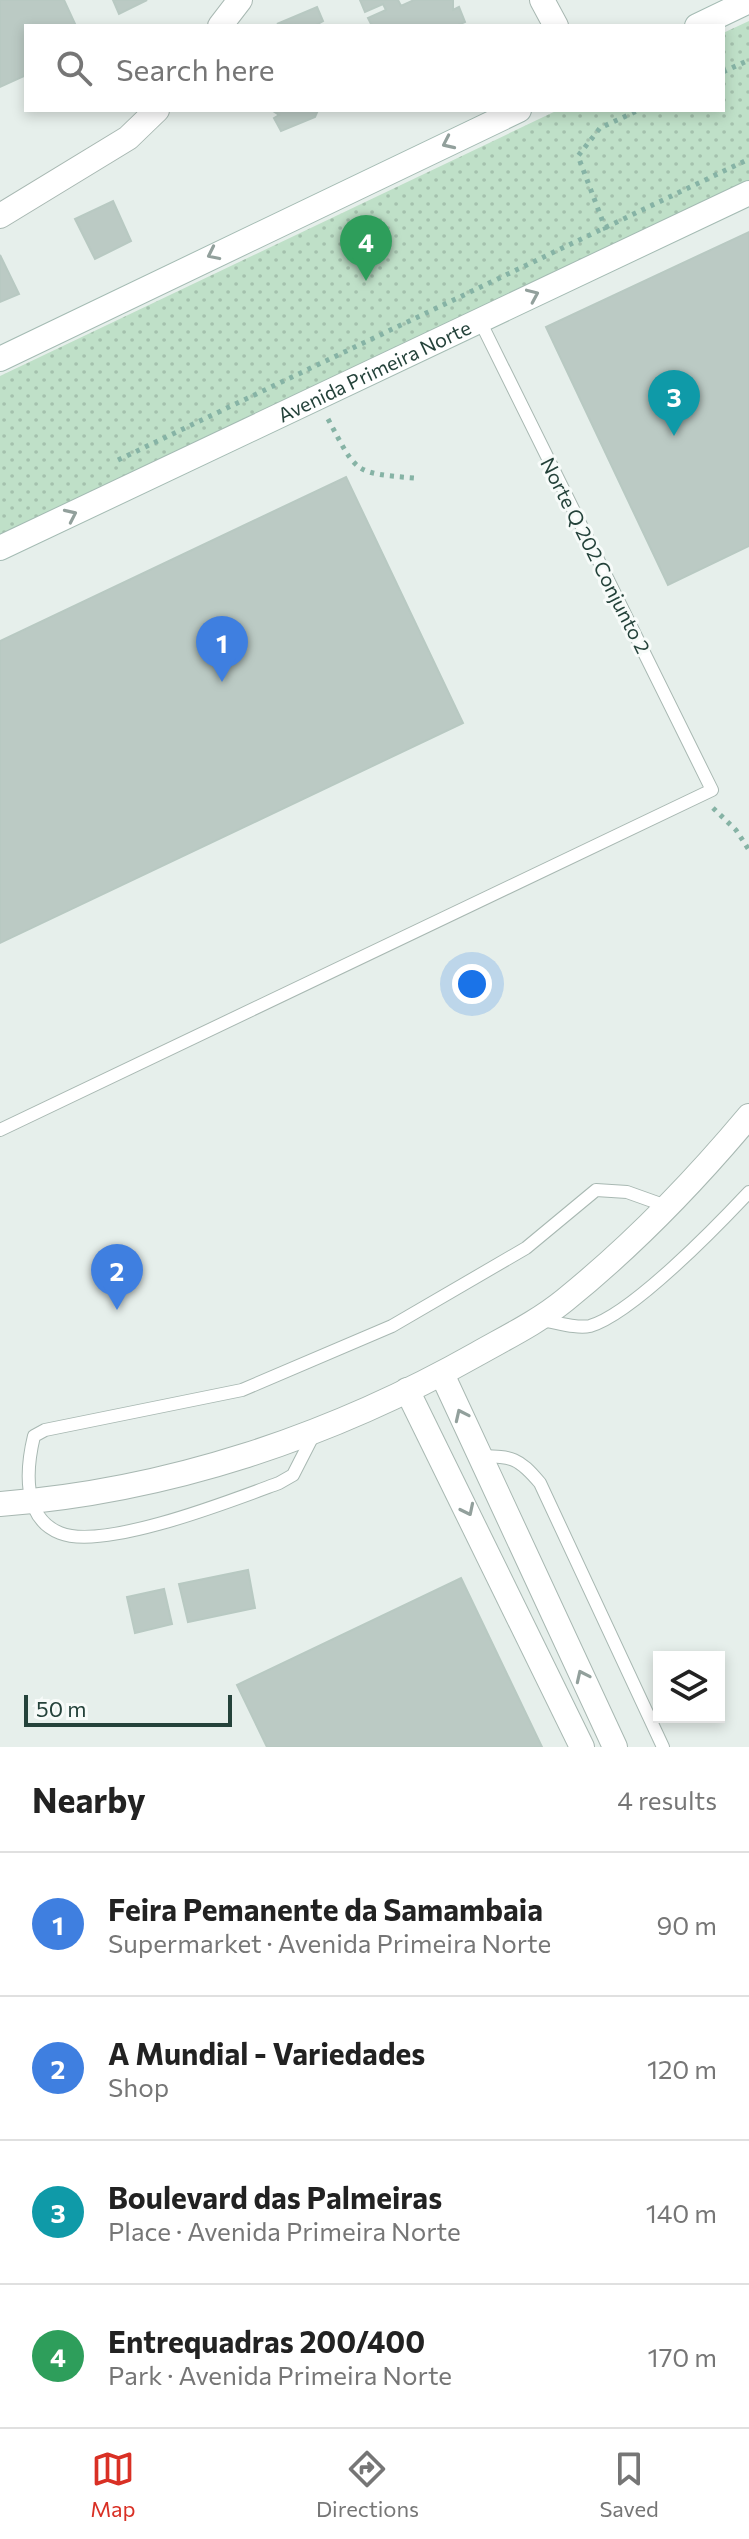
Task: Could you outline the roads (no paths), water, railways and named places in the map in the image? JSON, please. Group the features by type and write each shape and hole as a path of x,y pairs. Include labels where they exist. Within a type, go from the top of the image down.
{"street":[{"path":"222,24 240,0"},
{"path":"542,0 555,24"},
{"path":"701,24 749,2"},
{"path":"0,215 117,145 155,112"},
{"path":"0,359 515,112"},
{"name":"Avenida Primeira Norte","path":"0,548 749,193"},
{"path":"0,1504 115,1490 262,1452 442,1374 538,1319 669,1207 749,1116"},
{"path":"442,1374 615,1747"},
{"path":"407,1390 582,1747"}],"lane":[{"name":"Norte Q 202 Conjunto 2","path":"0,1130 712,790 479,319"},
{"path":"316,1431 293,1475 189,1516 100,1535 64,1535 49,1528 30,1502 30,1454 34,1436 45,1430 242,1390 392,1326 526,1248 596,1190 627,1192 669,1207"},
{"path":"538,1319 590,1326 624,1306 709,1236 749,1192"},
{"path":"480,1456 513,1457 524,1463 540,1483 663,1747"}],"place":[{"name":"Entrequadras 200/400","path":"366,281"},
{"name":"Boulevard das Palmeiras","path":"674,436"},
{"name":"Feira Pemanente da Samambaia","path":"222,682"},
{"name":"A Mundial - Variedades","path":"117,1310"}]}
